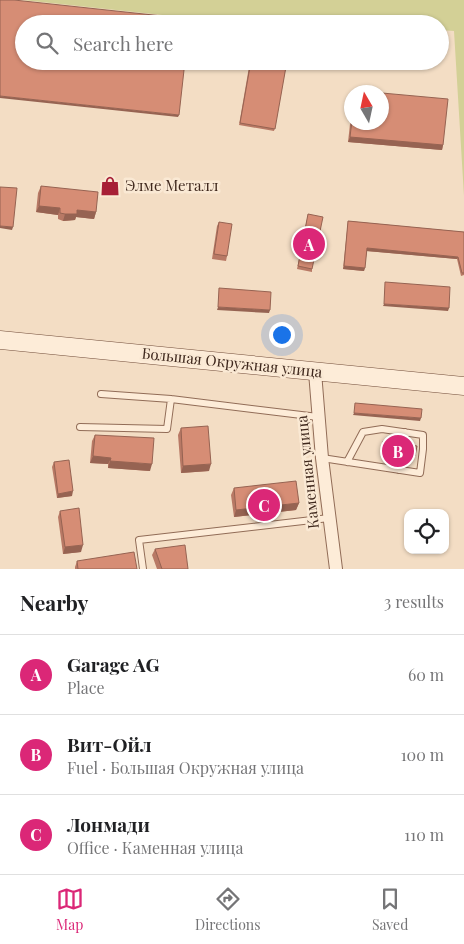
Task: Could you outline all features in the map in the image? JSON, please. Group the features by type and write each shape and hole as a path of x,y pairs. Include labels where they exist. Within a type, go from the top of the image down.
{"main road":[{"name":"Большая Окружная улица","path":"0,340 464,386"}],"street":[{"name":"Каменная улица","path":"315,372 322,458 336,569"}],"lane":[{"path":"101,394 171,399 318,417"},
{"path":"80,427 167,429 171,399"},
{"path":"322,458 347,462 399,470 420,473 423,434 382,429 363,432 347,462"},
{"path":"399,470 405,432"},
{"path":"143,569 139,540 330,518"}],"shaded area":[{"path":"23,0 464,0 464,196 454,31 449,31 449,15 162,15"}],"building":[{"path":"0,0 153,15 15,15 15,70 184,70 179,115 0,96"},
{"path":"249,70 285,70 275,129 240,123"},
{"path":"389,94 448,99 443,145 350,137 351,130 389,130"},
{"path":"41,186 98,192 96,212 77,210 77,214 65,214 60,213 60,208 39,206"},
{"path":"0,187 17,188 13,227 0,226"},
{"path":"308,214 323,217 312,269 298,266"},
{"path":"348,221 464,232 464,273 462,273 458,257 367,248 365,268 344,266"},
{"path":"219,222 232,224 227,256 214,254"},
{"path":"385,282 450,287 449,308 384,304"},
{"path":"219,288 271,292 270,310 218,307"},
{"path":"355,403 422,409 421,418 354,413"},
{"path":"208,426 211,464 183,466 181,428"},
{"path":"95,435 154,438 152,464 110,461 111,458 93,456"},
{"path":"383,441 417,446 415,456 382,452"},
{"path":"69,460 73,491 58,494 54,462"},
{"path":"296,481 299,503 236,510 234,488"},
{"path":"79,508 83,545 65,547 60,511"},
{"path":"185,545 188,569 162,569 155,549"},
{"path":"134,552 137,569 78,569 77,561"}],"place":[{"name":"Элме Металл","path":"110,186"},
{"name":"Garage AG","path":"309,244"},
{"name":"Вит-Ойл","path":"398,451"},
{"name":"Лонмади","path":"264,505"}]}
